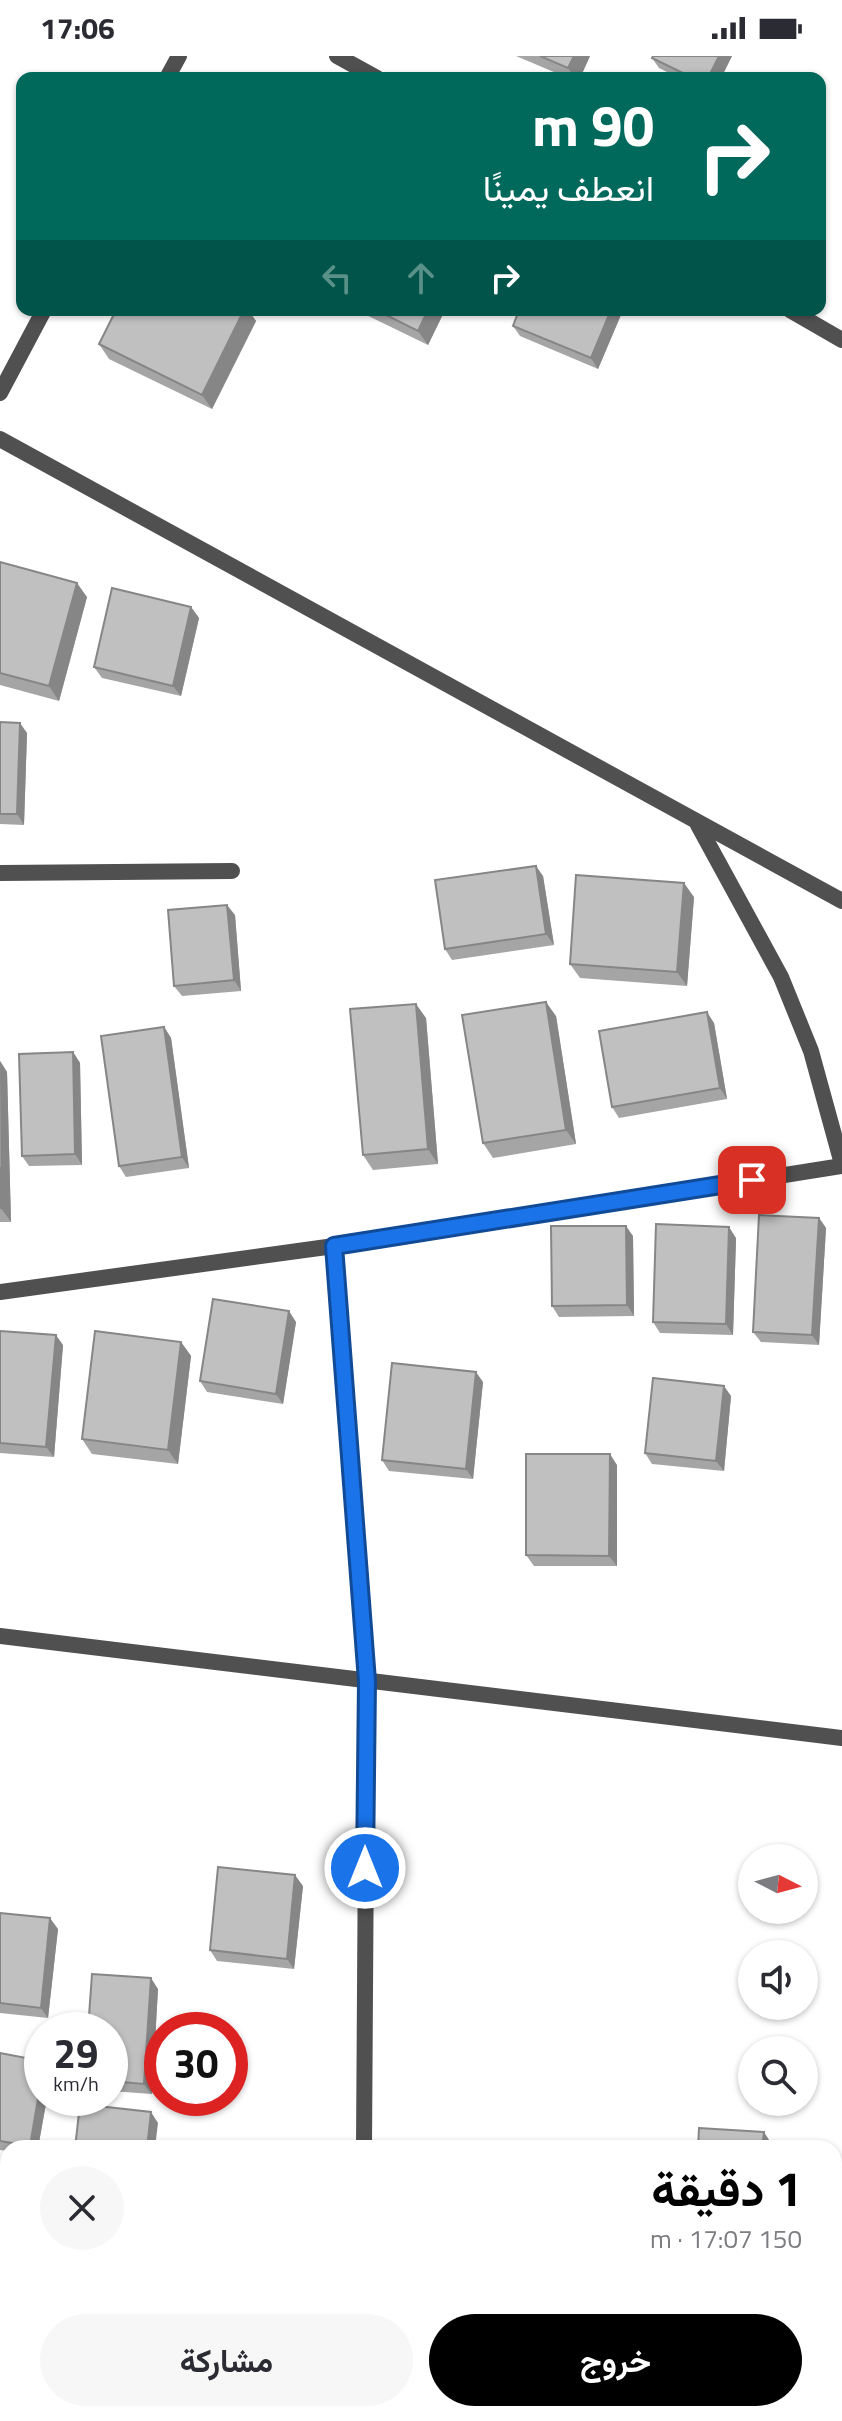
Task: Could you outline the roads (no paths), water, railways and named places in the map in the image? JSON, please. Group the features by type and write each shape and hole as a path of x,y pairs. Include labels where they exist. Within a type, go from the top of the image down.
{"street":[{"path":"337,56 366,72"},
{"path":"0,393 41,316"},
{"path":"800,316 842,340"},
{"path":"0,439 842,901"},
{"path":"0,1292 334,1246 842,1165 811,1051 781,977 696,823"},
{"path":"0,873 232,871"},
{"path":"334,1246 367,1681 364,2140"},
{"path":"0,1636 842,1738"}]}
